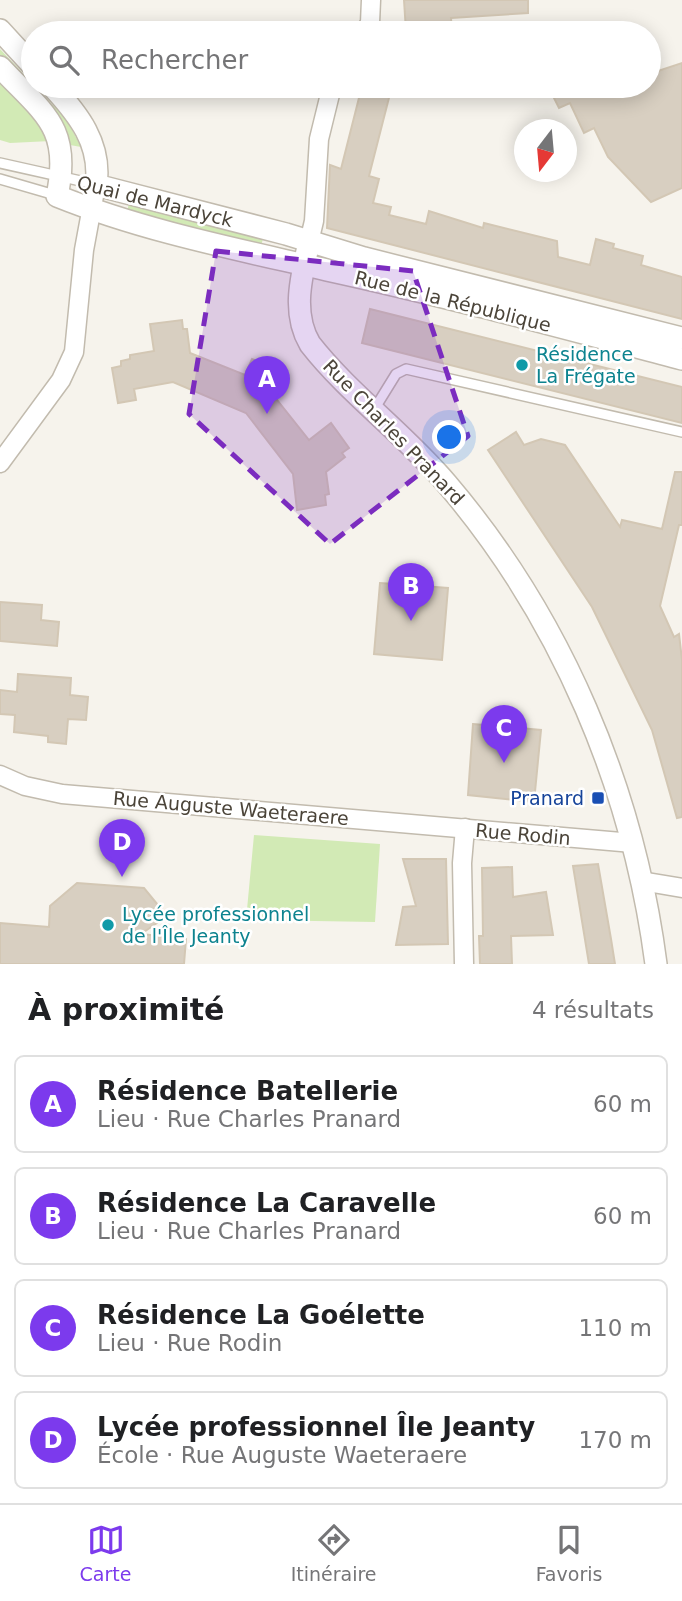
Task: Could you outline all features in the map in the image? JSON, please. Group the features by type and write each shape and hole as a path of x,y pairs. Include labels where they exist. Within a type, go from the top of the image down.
{"street":[{"path":"370,0 370,21"},
{"path":"1,31 21,53"},
{"path":"0,67 21,90"},
{"path":"28,98 55,127 62,150 59,187"},
{"path":"0,463 61,380 74,352 84,250 96,185 96,159 88,134 62,98"},
{"path":"309,242 314,221 319,139 329,98"},
{"name":"Quai de Mardyck","path":"96,185 309,242"},
{"name":"Quai de Mardyck","path":"59,187 91,210 265,258 304,265"},
{"name":"Rue Charles Pranard","path":"309,242 300,310 306,338 321,357 434,469 474,517 529,598 592,721 633,843 656,964"},
{"name":"Rue de la République","path":"309,242 682,338"},
{"name":"Rue de la République","path":"304,265 682,359"},
{"name":"Rue Auguste Waeteraere","path":"0,775 24,786 62,794 465,828"},
{"name":"Rue Rodin","path":"464,964 462,863 465,828 633,843"},
{"path":"641,881 682,888"}],"lane":[{"name":"Quai de Mardyck","path":"0,163 59,187"},
{"name":"Quai de Mardyck","path":"0,179 59,187 96,185"},
{"path":"375,408 396,374 406,369 682,432"}],"highlighted area":[{"path":"216,251 413,271 468,436 330,544 189,414"}],"green space":[{"path":"0,49 21,71 21,84 0,60"},
{"path":"0,78 43,122 51,141 10,143 0,140"},
{"path":"34,98 46,98 67,120 81,147 70,145 68,137"},
{"path":"129,203 263,238 261,247 127,212"},
{"path":"254,835 380,844 375,922 246,920"}],"building":[{"path":"404,0 528,0 528,13 451,18 451,21 405,21"},
{"path":"682,63 682,188 651,202 608,157 594,128 584,133 570,103 559,108 554,98 661,98 661,70"},
{"path":"359,98 389,98 369,176 379,179 373,203 391,207 389,215 426,224 429,211 483,228 484,223 557,241 558,257 590,265 596,239 614,244 613,248 643,256 641,265 682,277 682,319 327,228 330,165 341,169"},
{"name":"Résidence La Frégate","path":"370,309 682,387 682,423 362,343"},
{"path":"182,320 183,329 187,329 190,353 245,375 252,359 283,372 274,396 309,440 331,423 349,448 342,453 345,457 326,472 329,494 325,495 326,505 297,510 293,474 246,413 173,382 134,389 136,400 118,403 112,368 121,366 121,361 130,359 130,355 154,351 150,324"},
{"path":"516,432 524,445 541,439 565,445 620,527 622,520 662,529 675,472 682,472 682,525 679,525 660,606 674,637 679,634 682,660 682,817 677,818 652,730 592,607 488,450"},
{"path":"380,583 448,588 442,660 374,654"},
{"path":"0,602 42,605 41,620 59,622 57,646 0,641"},
{"path":"18,674 71,678 70,695 88,697 86,720 68,719 66,744 48,742 48,736 14,732 15,715 0,714 0,690 17,692"},
{"path":"473,724 541,730 534,802 468,795"},
{"path":"403,859 446,859 448,944 396,945 403,907 416,906"},
{"path":"598,864 615,964 589,964 573,866"},
{"path":"512,867 513,897 546,892 553,935 511,936 512,964 480,964 479,936 483,936 482,868"},
{"name":"Lycée professionnel de l'Île Jeanty","path":"77,883 144,888 167,916 141,934 186,939 184,964 0,964 0,923 49,927 50,906"}],"place":[{"name":"Résidence La Frégate","path":"522,365"},
{"name":"Résidence Batellerie","path":"267,414"},
{"name":"Résidence La Caravelle","path":"411,621"},
{"name":"Résidence La Goélette","path":"504,763"},
{"name":"Pranard","path":"598,798"},
{"name":"Lycée professionnel Île Jeanty","path":"122,877"},
{"name":"Lycée professionnel de l'Île Jeanty","path":"108,925"}]}
